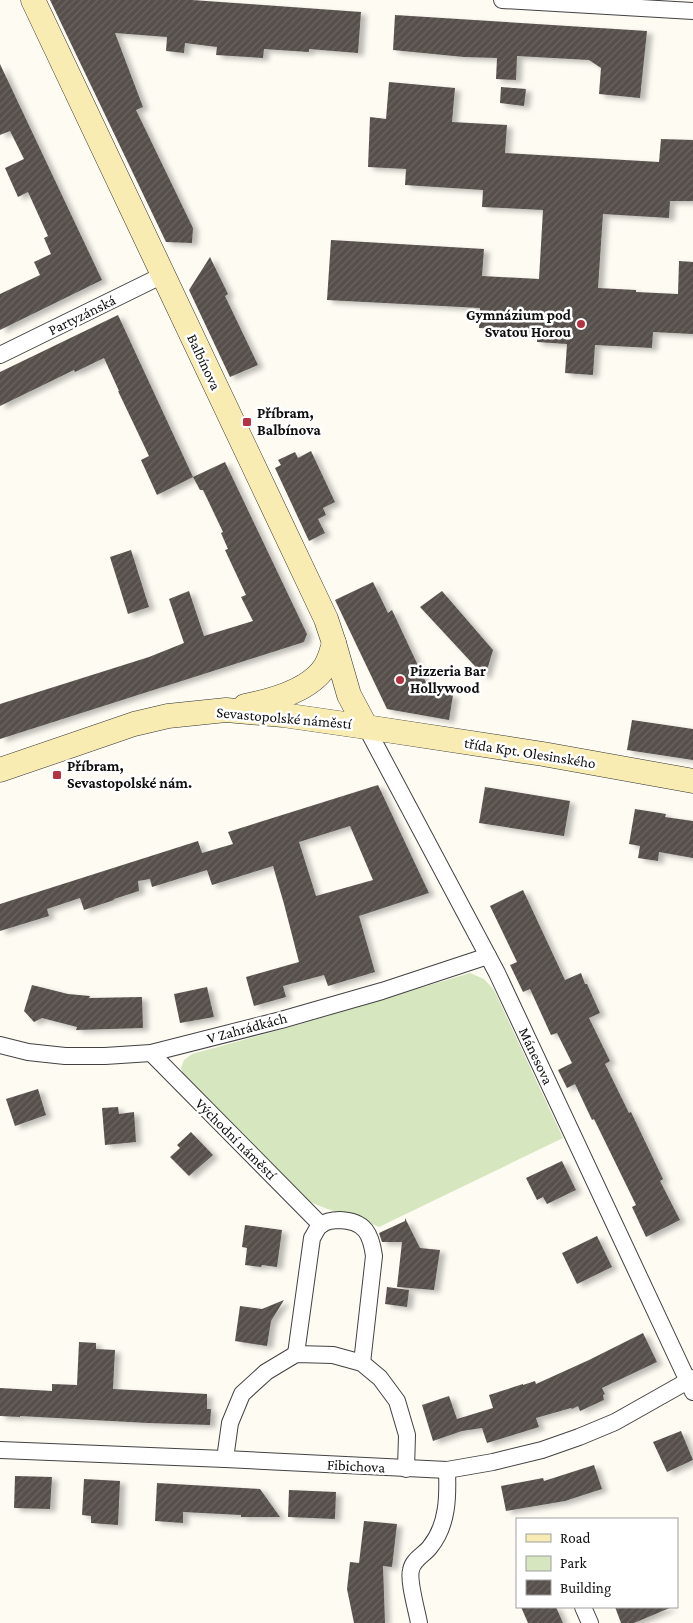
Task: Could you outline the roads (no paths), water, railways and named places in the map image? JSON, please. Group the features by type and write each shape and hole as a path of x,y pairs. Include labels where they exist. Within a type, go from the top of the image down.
{"main road":[{"name":"Balbínova","path":"33,0 326,619 349,695 366,727"},
{"path":"226,710 273,699 306,684 325,667 334,643"},
{"name":"Sevastopolské náměstí","path":"0,770 134,724 168,716 226,710 284,715 366,727"},
{"name":"třída Kpt. Olesinského","path":"366,727 543,754 693,781"}],"street":[{"path":"502,0 693,11"},
{"name":"Partyzánská","path":"0,355 163,275"},
{"name":"Mánesova","path":"366,727 488,956 691,1383"},
{"name":"V Zahrádkách","path":"0,1045 28,1052 65,1056 151,1053 281,1020 382,991 488,956"},
{"name":"Východní náměstí","path":"151,1053 321,1225"},
{"path":"296,1354 312,1238 321,1225 333,1220 350,1221 365,1229 372,1241 374,1256 362,1363"},
{"path":"225,1458 230,1423 242,1394 266,1372 296,1354 332,1355 362,1363 380,1378 397,1401 407,1435 406,1469"},
{"name":"Fibichova","path":"0,1450 225,1458 447,1470 493,1462 542,1450 579,1437 615,1422 691,1383"},
{"path":"419,1623 410,1571 414,1562 431,1546 443,1524 448,1499 447,1470"},
{"path":"583,1608 590,1623"}],"place":[{"name":"Gymnázium pod Svatou Horou","path":"581,324"},
{"name":"Příbram, Balbínova","path":"247,422"},
{"name":"Pizzeria Bar Hollywood","path":"400,680"},
{"name":"Příbram, Sevastopolské nám.","path":"57,775"}]}
